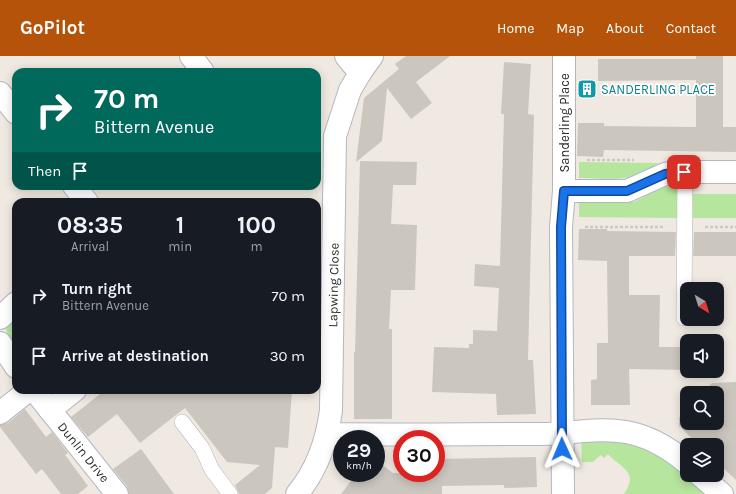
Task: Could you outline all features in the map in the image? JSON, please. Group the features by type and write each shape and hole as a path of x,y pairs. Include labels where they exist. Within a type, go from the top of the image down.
{"street":[{"path":"191,56 200,68"},
{"name":"Lapwing Close","path":"297,494 317,462 327,434 331,410 335,136 346,102 366,65 346,56"},
{"name":"Sanderling Place","path":"563,494 561,227 564,191 564,56"},
{"path":"0,93 12,108"},
{"path":"564,191 627,191 665,174 684,172 736,172"},
{"path":"77,190 84,198"},
{"path":"0,318 12,307"},
{"path":"0,343 12,361"},
{"path":"0,412 24,394"},
{"name":"Dunlin Drive","path":"37,394 117,494"},
{"name":"Dunlin Drive","path":"50,410 70,394"},
{"path":"327,434 562,434 607,430 640,435 665,446 680,458"},
{"path":"708,482 722,494"}],"lane":[{"path":"684,172 684,282"},
{"path":"182,422 202,448 209,466 230,494"}],"path":[{"path":"561,227 736,227"}],"green space":[{"path":"579,162 658,163 648,170 638,174 629,177 611,179 579,178"},
{"path":"677,186 677,218 579,217 579,202 634,202 663,187"},
{"path":"693,194 736,194 736,218 693,218"},
{"path":"12,322 12,343 9,339 6,329"},
{"path":"581,438 637,442 675,465 680,470 680,482 693,482 705,494 624,494 630,480 629,475 623,467 608,454 604,458 601,455 593,462 582,462"}],"building":[{"path":"406,56 450,56 416,82 432,103 411,119 387,88 382,141 356,162 364,98 399,69 395,64"},
{"path":"696,56 723,56 723,127 736,127 736,152 604,150 603,157 577,156 578,123 604,123 604,126 696,127 696,80 598,81 598,59 696,59"},
{"path":"504,62 531,64 528,114 534,115 528,360 533,360 536,414 497,415 496,394 432,392 434,347 469,348 469,344 473,344 473,330 497,331 499,288 474,286 475,264 500,266 504,114 501,114"},
{"path":"360,161 417,162 416,185 393,185 391,224 417,225 415,290 391,290 389,329 392,329 392,419 354,419 354,352"},
{"path":"579,229 676,232 675,256 629,256 629,295 660,295 659,347 680,347 680,370 629,369 630,405 591,405 591,380 597,379 597,343 608,343 607,261 578,260"},
{"path":"694,232 736,232 736,256 693,256"},
{"path":"736,382 736,480 724,469 724,438 692,438 683,430 724,430 724,386 709,386 712,383"},
{"path":"100,394 292,394 288,448 275,447 272,488 265,494 239,494 235,485 260,465 227,462 185,408 140,443 117,414 88,437 71,417"},
{"path":"25,409 46,437 52,432 68,453 65,455 88,486 78,494 61,494 42,469 36,474 0,427 0,425 8,423"},
{"path":"141,449 174,494 129,494 127,486 113,469"},
{"path":"536,457 537,487 504,488 504,485 442,486 442,494 341,494 350,482 385,482 385,467 393,473 393,482 445,482 445,459"}],"place":[{"name":"SANDERLING PLACE","path":"587,89"}],"route":[{"path":"562,449 561,227 564,191 627,191 646,184 665,174 684,172"}]}
